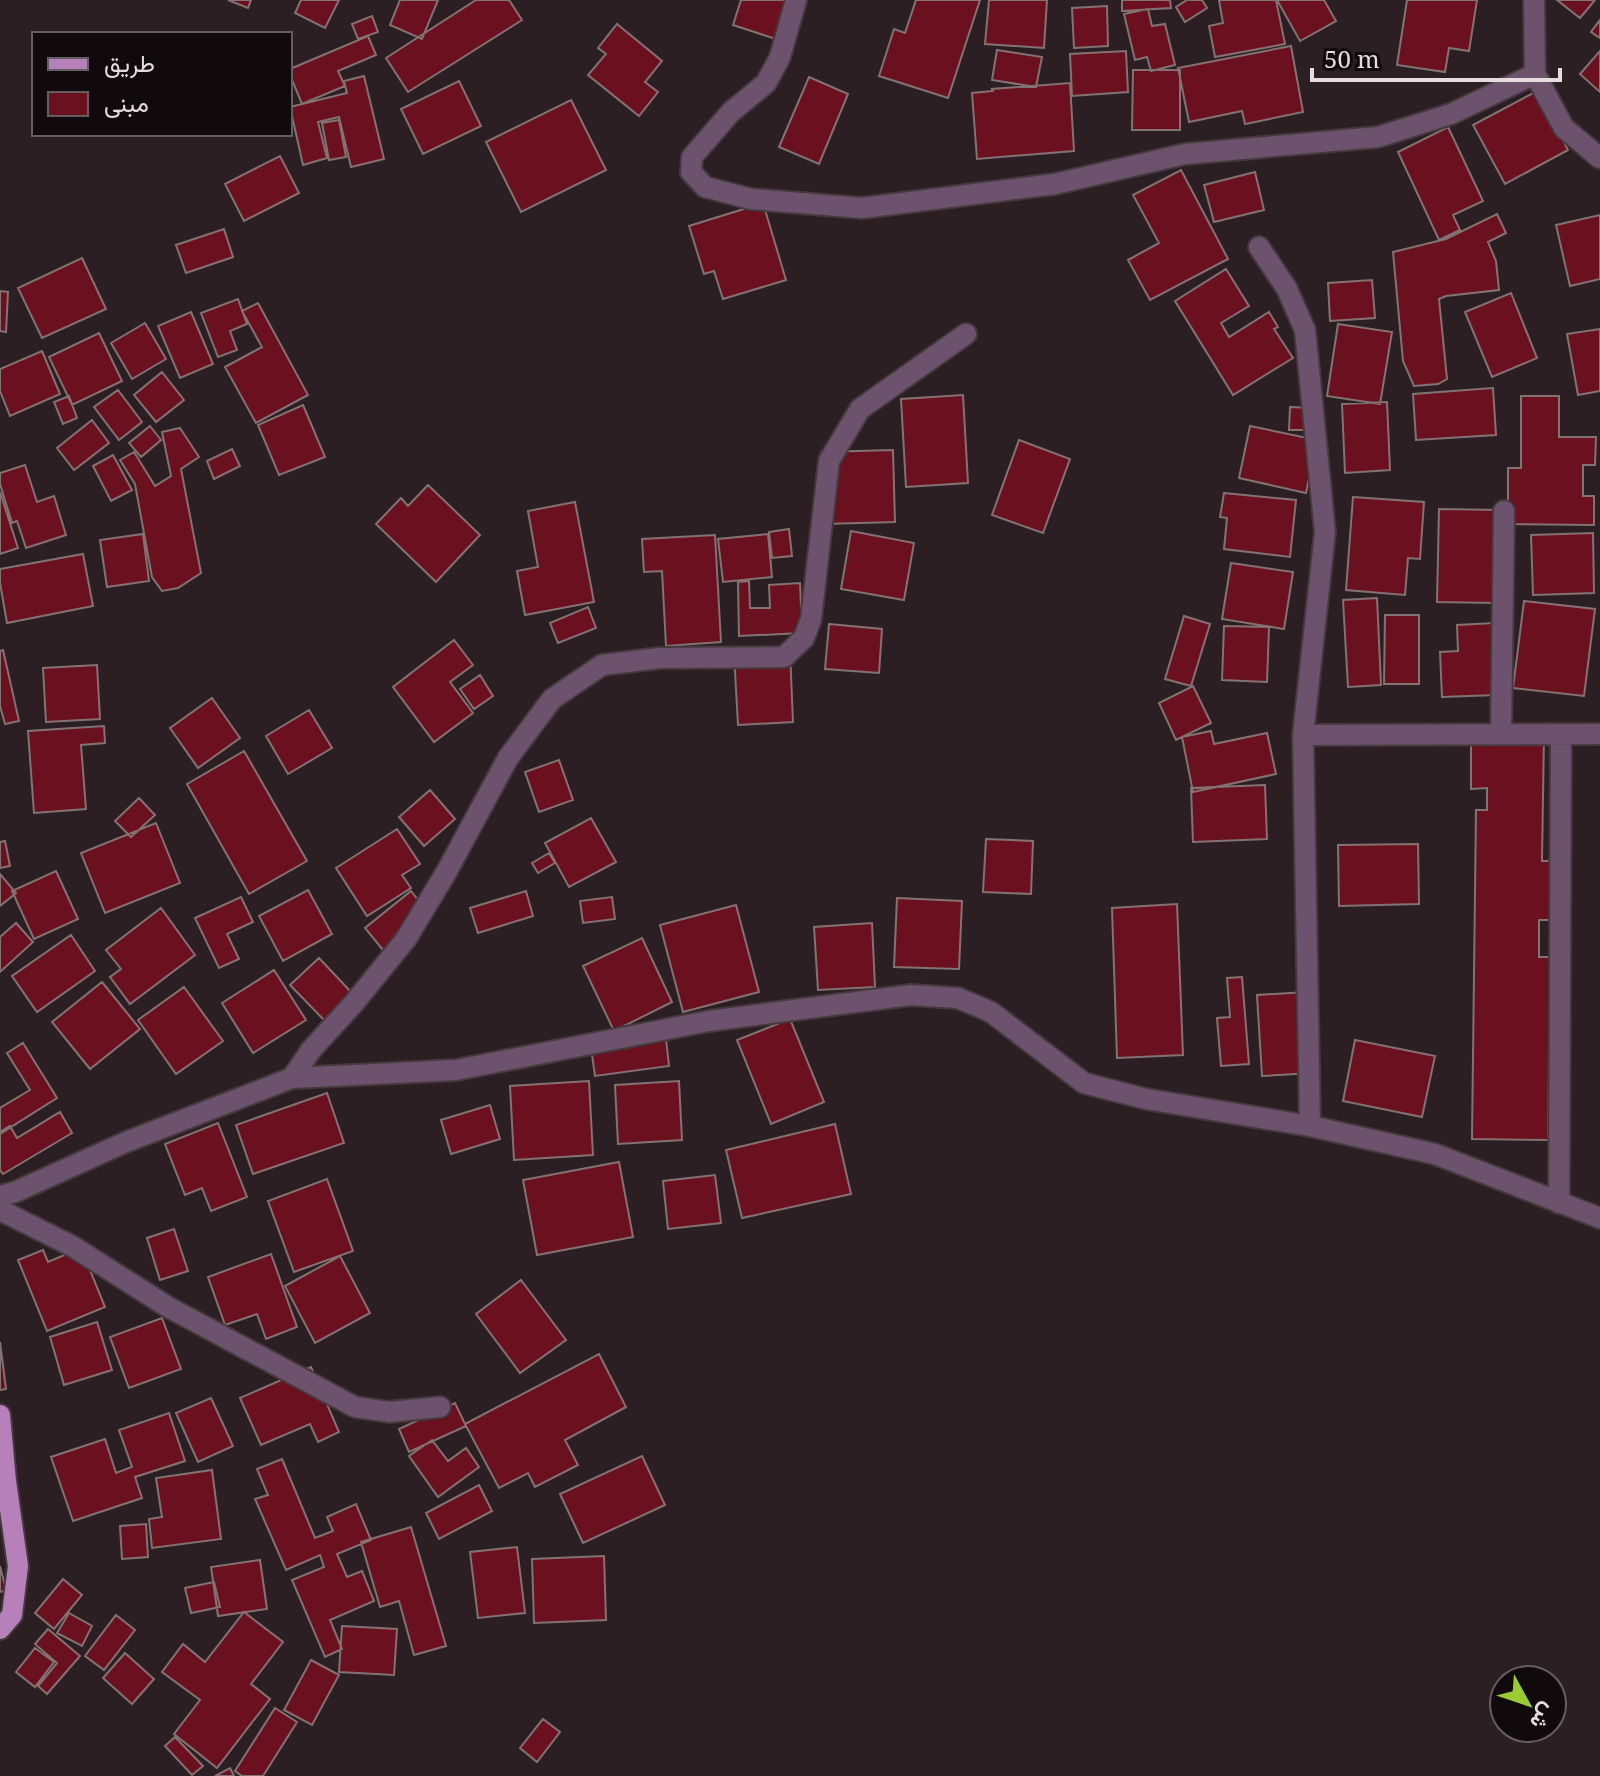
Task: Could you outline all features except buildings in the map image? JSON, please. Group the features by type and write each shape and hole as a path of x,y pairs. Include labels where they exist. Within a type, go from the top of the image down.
{"main road":[{"path":"0,1415 18,1566 12,1615 0,1629"}],"street":[{"path":"796,0 780,57 766,83 731,112 692,157 691,172 705,187 751,199 862,208 1055,184 1185,154 1378,137 1451,114 1535,74"},
{"path":"1534,0 1535,74 1564,128 1600,158"},
{"path":"1259,247 1287,289 1305,330 1325,532 1303,735 1310,1126"},
{"path":"292,1078 311,1050 406,939 508,758 552,699 602,665 660,658 784,657 804,638 811,619 829,461 860,409 966,334"},
{"path":"1501,734 1504,511"},
{"path":"1559,1203 1561,734"},
{"path":"1303,735 1600,734"},
{"path":"0,1196 126,1142 292,1078 456,1070 709,1021 911,995 958,998 991,1012 1084,1083 1146,1099 1310,1126 1435,1154 1600,1218"},
{"path":"0,1210 72,1246 168,1307 355,1407 389,1412 440,1407"}]}
